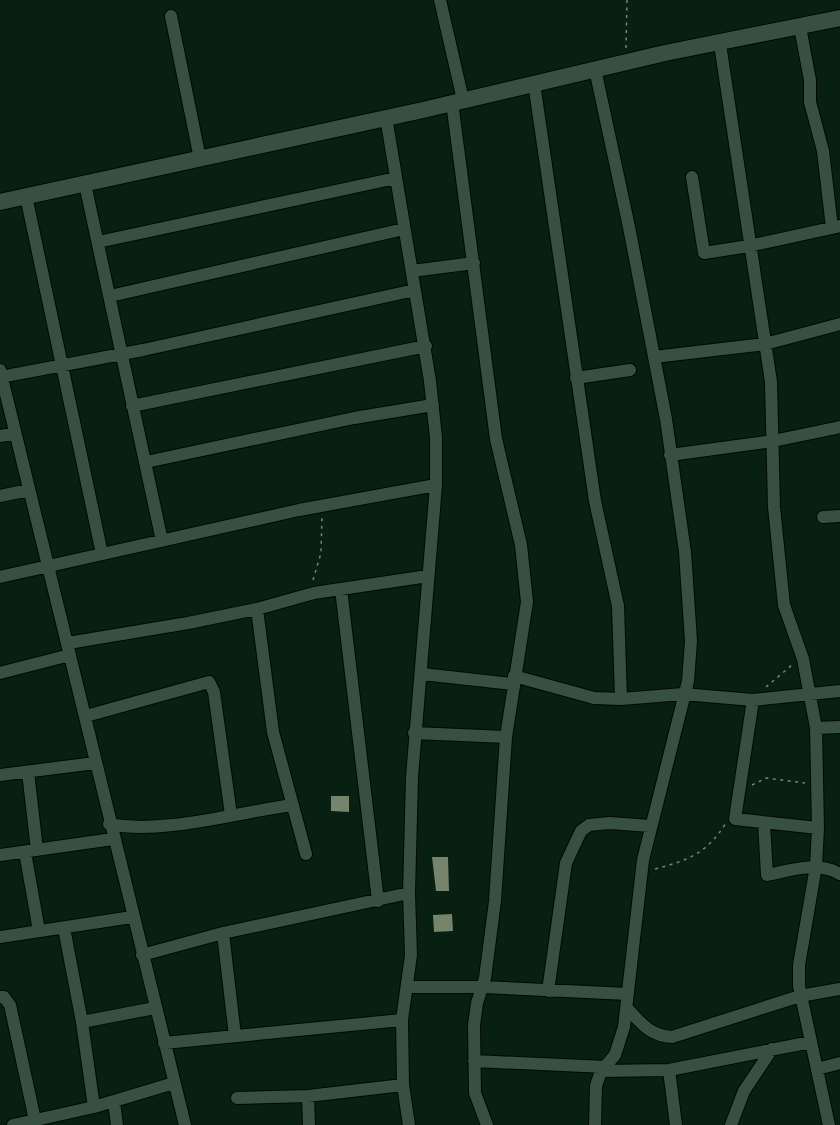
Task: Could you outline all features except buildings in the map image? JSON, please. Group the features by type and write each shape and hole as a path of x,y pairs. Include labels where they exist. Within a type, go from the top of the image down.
{"street":[{"path":"440,0 458,101 474,263 499,455 526,577 524,633 506,736 495,902 484,987 477,1003 475,1093 487,1125"},
{"path":"171,16 200,159"},
{"path":"0,202 458,101 626,61 720,44 840,18"},
{"path":"692,177 704,253 749,246 836,227 825,161 810,102 810,80 800,27"},
{"path":"720,44 772,398 774,507 784,605 802,658 811,693 816,728 818,828 816,866 799,964 800,996 829,1125"},
{"path":"595,69 654,357 691,611 690,658 650,826 638,895 627,1008 620,1043 603,1069 596,1086 595,1125"},
{"path":"534,83 595,501 618,606 621,699"},
{"path":"386,117 426,346 433,405 436,485 422,674 414,733 409,893 411,955 409,987 402,1020 403,1085 409,1125"},
{"path":"98,242 396,178"},
{"path":"85,184 162,541"},
{"path":"26,196 102,554"},
{"path":"110,296 404,229"},
{"path":"412,271 474,263"},
{"path":"185,1125 132,917 95,764 86,716 1,375 122,354 415,290"},
{"path":"654,357 765,344 840,324"},
{"path":"132,406 426,346"},
{"path":"576,378 630,370"},
{"path":"146,462 354,418 433,405"},
{"path":"670,455 773,441 840,427"},
{"path":"0,436 15,433"},
{"path":"0,577 320,506 436,485"},
{"path":"0,496 29,490"},
{"path":"823,517 840,516"},
{"path":"0,673 69,649 258,609 314,593 428,576"},
{"path":"341,589 378,901"},
{"path":"258,609 273,732 306,854"},
{"path":"422,674 514,680 594,698 621,699 683,694 753,699 840,691"},
{"path":"86,716 209,681 214,692 231,814"},
{"path":"753,699 734,816 737,819 764,824 818,828"},
{"path":"816,728 840,727"},
{"path":"414,733 506,736"},
{"path":"0,775 95,764"},
{"path":"28,772 31,851 39,931"},
{"path":"110,824 147,828 293,805"},
{"path":"548,991 566,863 581,831 590,825 610,823 650,826"},
{"path":"764,824 766,874 816,866 830,868 840,874"},
{"path":"0,855 113,839"},
{"path":"142,955 224,933 409,893"},
{"path":"0,937 132,917"},
{"path":"64,928 82,1022 94,1107"},
{"path":"224,933 235,1036"},
{"path":"409,987 484,987 628,994"},
{"path":"627,1008 648,1031 658,1036 672,1037 800,996 840,989"},
{"path":"0,997 4,997 10,1005 34,1120"},
{"path":"82,1022 155,1008"},
{"path":"164,1043 402,1020"},
{"path":"474,1061 603,1069 669,1070 811,1042"},
{"path":"732,1125 744,1091 772,1049"},
{"path":"817,1069 840,1063"},
{"path":"669,1070 676,1125"},
{"path":"14,1125 114,1102 174,1083"},
{"path":"237,1098 308,1096 403,1085"},
{"path":"308,1096 309,1125"},
{"path":"114,1102 117,1125"}],"path":[{"path":"626,61 627,0"},
{"path":"314,593 314,573 322,540 320,506"},
{"path":"753,699 760,695 772,679 802,658"}]}
